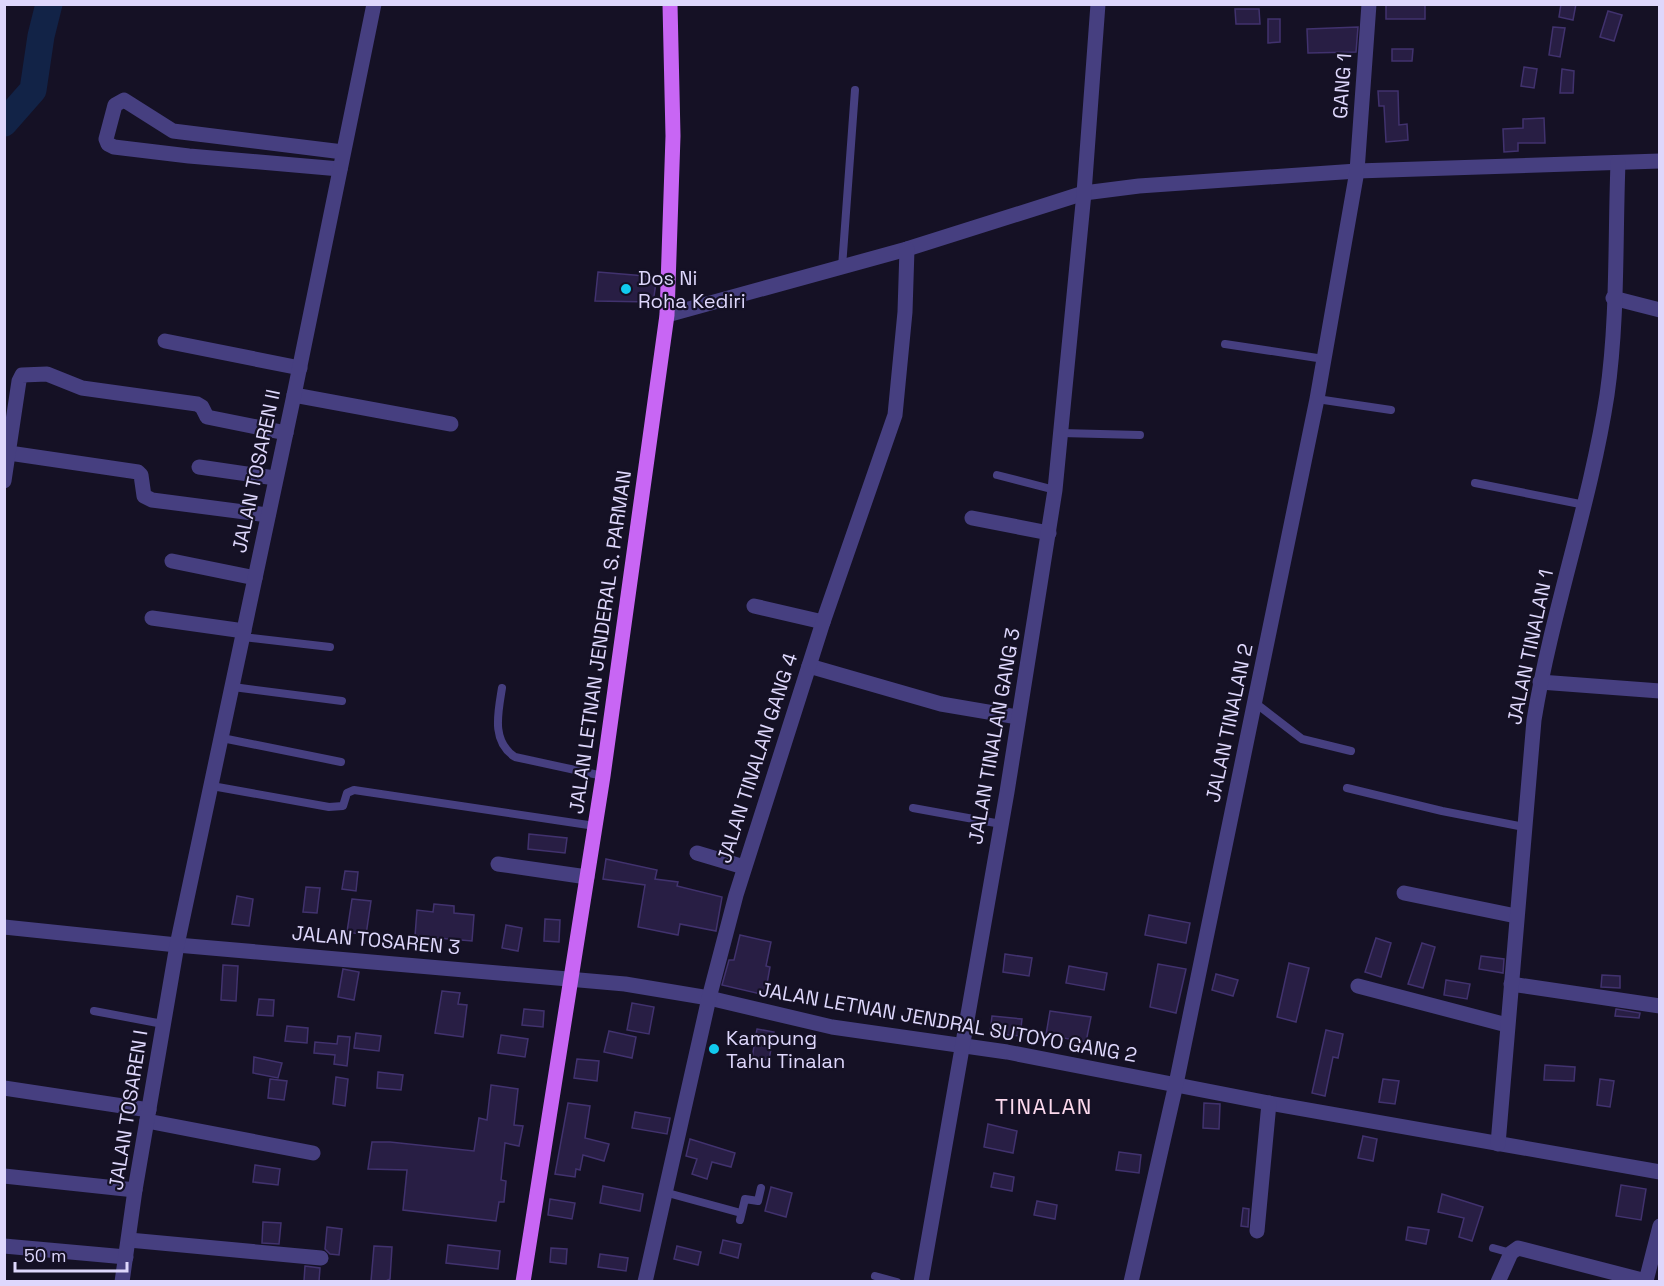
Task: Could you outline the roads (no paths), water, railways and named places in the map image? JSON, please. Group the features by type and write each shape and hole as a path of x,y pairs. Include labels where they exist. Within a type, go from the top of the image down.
{"main road":[{"name":"JALAN LETNAN JENDERAL S. PARMAN","path":"523,1281 603,776 667,315 674,135 670,4"}],"street":[{"name":"JALAN TOSAREN II","path":"177,945 300,368 374,4"},
{"name":"JALAN TINALAN GANG 3","path":"921,1281 960,1046 1001,824 1055,490 1084,193 1098,4"},
{"name":"GANG 1","path":"1357,171 1369,4"},
{"path":"340,169 114,147 108,144 106,139 115,105 124,100 173,131 343,152"},
{"path":"667,315 907,249 1084,193 1139,186 1357,171 1659,161"},
{"name":"JALAN TINALAN 1","path":"1498,1144 1524,827 1540,682 1585,505 1607,393 1618,163"},
{"name":"JALAN TINALAN 2","path":"1131,1281 1176,1084 1317,399 1357,171"},
{"name":"JALAN TINALAN GANG 4","path":"645,1281 709,998 744,867 823,622 895,415 905,312 907,249"},
{"path":"1613,298 1659,310"},
{"path":"165,341 300,368"},
{"path":"4,481 19,381 22,375 32,373 47,374 82,388 197,404 202,407 207,417 286,433"},
{"path":"294,396 451,424"},
{"path":"9,453 138,472 141,475 144,496 152,500 268,515"},
{"path":"199,467 275,478"},
{"path":"972,518 1049,533"},
{"path":"172,561 255,578"},
{"path":"754,606 823,622"},
{"path":"152,618 243,634"},
{"path":"809,666 941,704 1018,717"},
{"path":"1540,682 1659,691"},
{"path":"697,853 744,867"},
{"path":"498,864 587,878"},
{"path":"1404,893 1516,916"},
{"name":"JALAN TOSAREN 3","path":"4,927 177,945 572,977"},
{"name":"JALAN TOSAREN I","path":"123,1281 135,1190 177,945"},
{"name":"JALAN LETNAN JENDRAL SUTOYO GANG 2","path":"572,977 709,998 832,1026 1176,1084 1269,1103 1659,1172"},
{"path":"1510,984 1659,1005"},
{"path":"1358,986 1507,1025"},
{"path":"4,1088 148,1115 313,1153"},
{"path":"1257,1231 1269,1103"},
{"path":"4,1176 135,1190"},
{"path":"1498,1281 1511,1253 1518,1248 1646,1281 1659,1226"},
{"path":"129,1240 321,1258"},
{"path":"4,1246 126,1257"}],"lane":[{"path":"842,267 855,90"},
{"path":"1224,344 1324,359"},
{"path":"1317,399 1391,410"},
{"path":"1061,433 1140,435"},
{"path":"997,475 1055,490"},
{"path":"1475,483 1585,505"},
{"path":"243,634 330,647"},
{"path":"233,687 342,701"},
{"path":"502,688 496,721 500,739 506,751 515,757 603,776"},
{"path":"1254,702 1302,739 1351,751"},
{"path":"222,738 341,762"},
{"path":"212,786 329,807 343,806 347,793 354,790 595,826"},
{"path":"1347,788 1442,811 1524,827"},
{"path":"913,808 1001,824"},
{"path":"94,1011 164,1024"},
{"path":"664,1191 741,1217 745,1199 758,1201 762,1188"},
{"path":"1493,1248 1511,1253"},
{"path":"875,1276 897,1281"}],"waterway":[{"path":"4,123 33,90 41,36 49,4"}],"place":[{"name":"Dos Ni Roha Kediri","path":"626,289"},
{"name":"Kampung Tahu Tinalan","path":"714,1049"}],"district":[{"name":"TINALAN","path":"1044,1106"}]}
